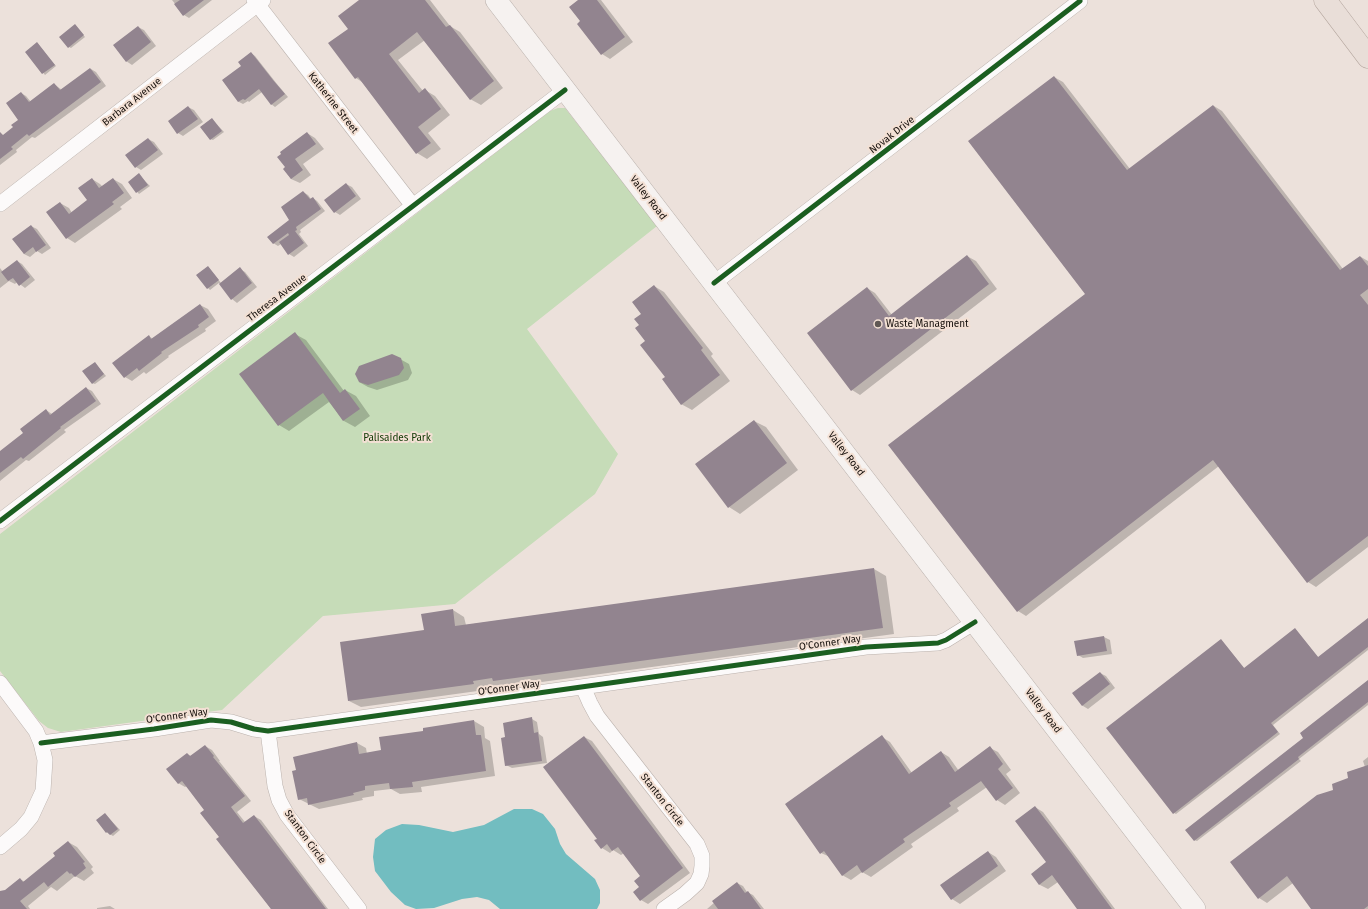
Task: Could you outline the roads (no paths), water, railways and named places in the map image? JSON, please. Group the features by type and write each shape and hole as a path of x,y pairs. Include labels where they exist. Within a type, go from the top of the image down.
{"highway":[{"path":"1325,0 1368,57"}],"main road":[{"name":"Valley Road","path":"496,0 1195,909"}],"street":[{"name":"Barbara Avenue","path":"0,204 258,1"},
{"name":"Katherine Street","path":"258,1 413,206"},
{"name":"Novak Drive","path":"714,282 1080,1"},
{"name":"Theresa Avenue","path":"0,521 565,90"},
{"name":"O'Conner Way","path":"41,743 154,729 211,720 231,722 268,732 866,647 938,642 946,640 974,622"},
{"path":"0,683 36,731 41,743 45,760 43,791 31,817 16,834 0,847"},
{"name":"Stanton Circle","path":"583,687 597,716 697,844 702,856 701,874 697,883 685,894 664,909"},
{"name":"Stanton Circle","path":"268,732 275,786 279,800 287,815 359,909"}],"water":[{"path":"514,809 532,809 543,814 555,829 560,844 566,854 595,879 600,890 600,903 597,909 500,909 489,900 477,897 462,899 434,908 416,909 405,905 391,892 375,871 373,857 375,839 386,830 402,824 419,825 453,832 484,825"}],"place":[{"name":"Waste Managment","path":"878,324"}],"park label":[{"name":"Palisaides Park","path":"397,438"}]}
